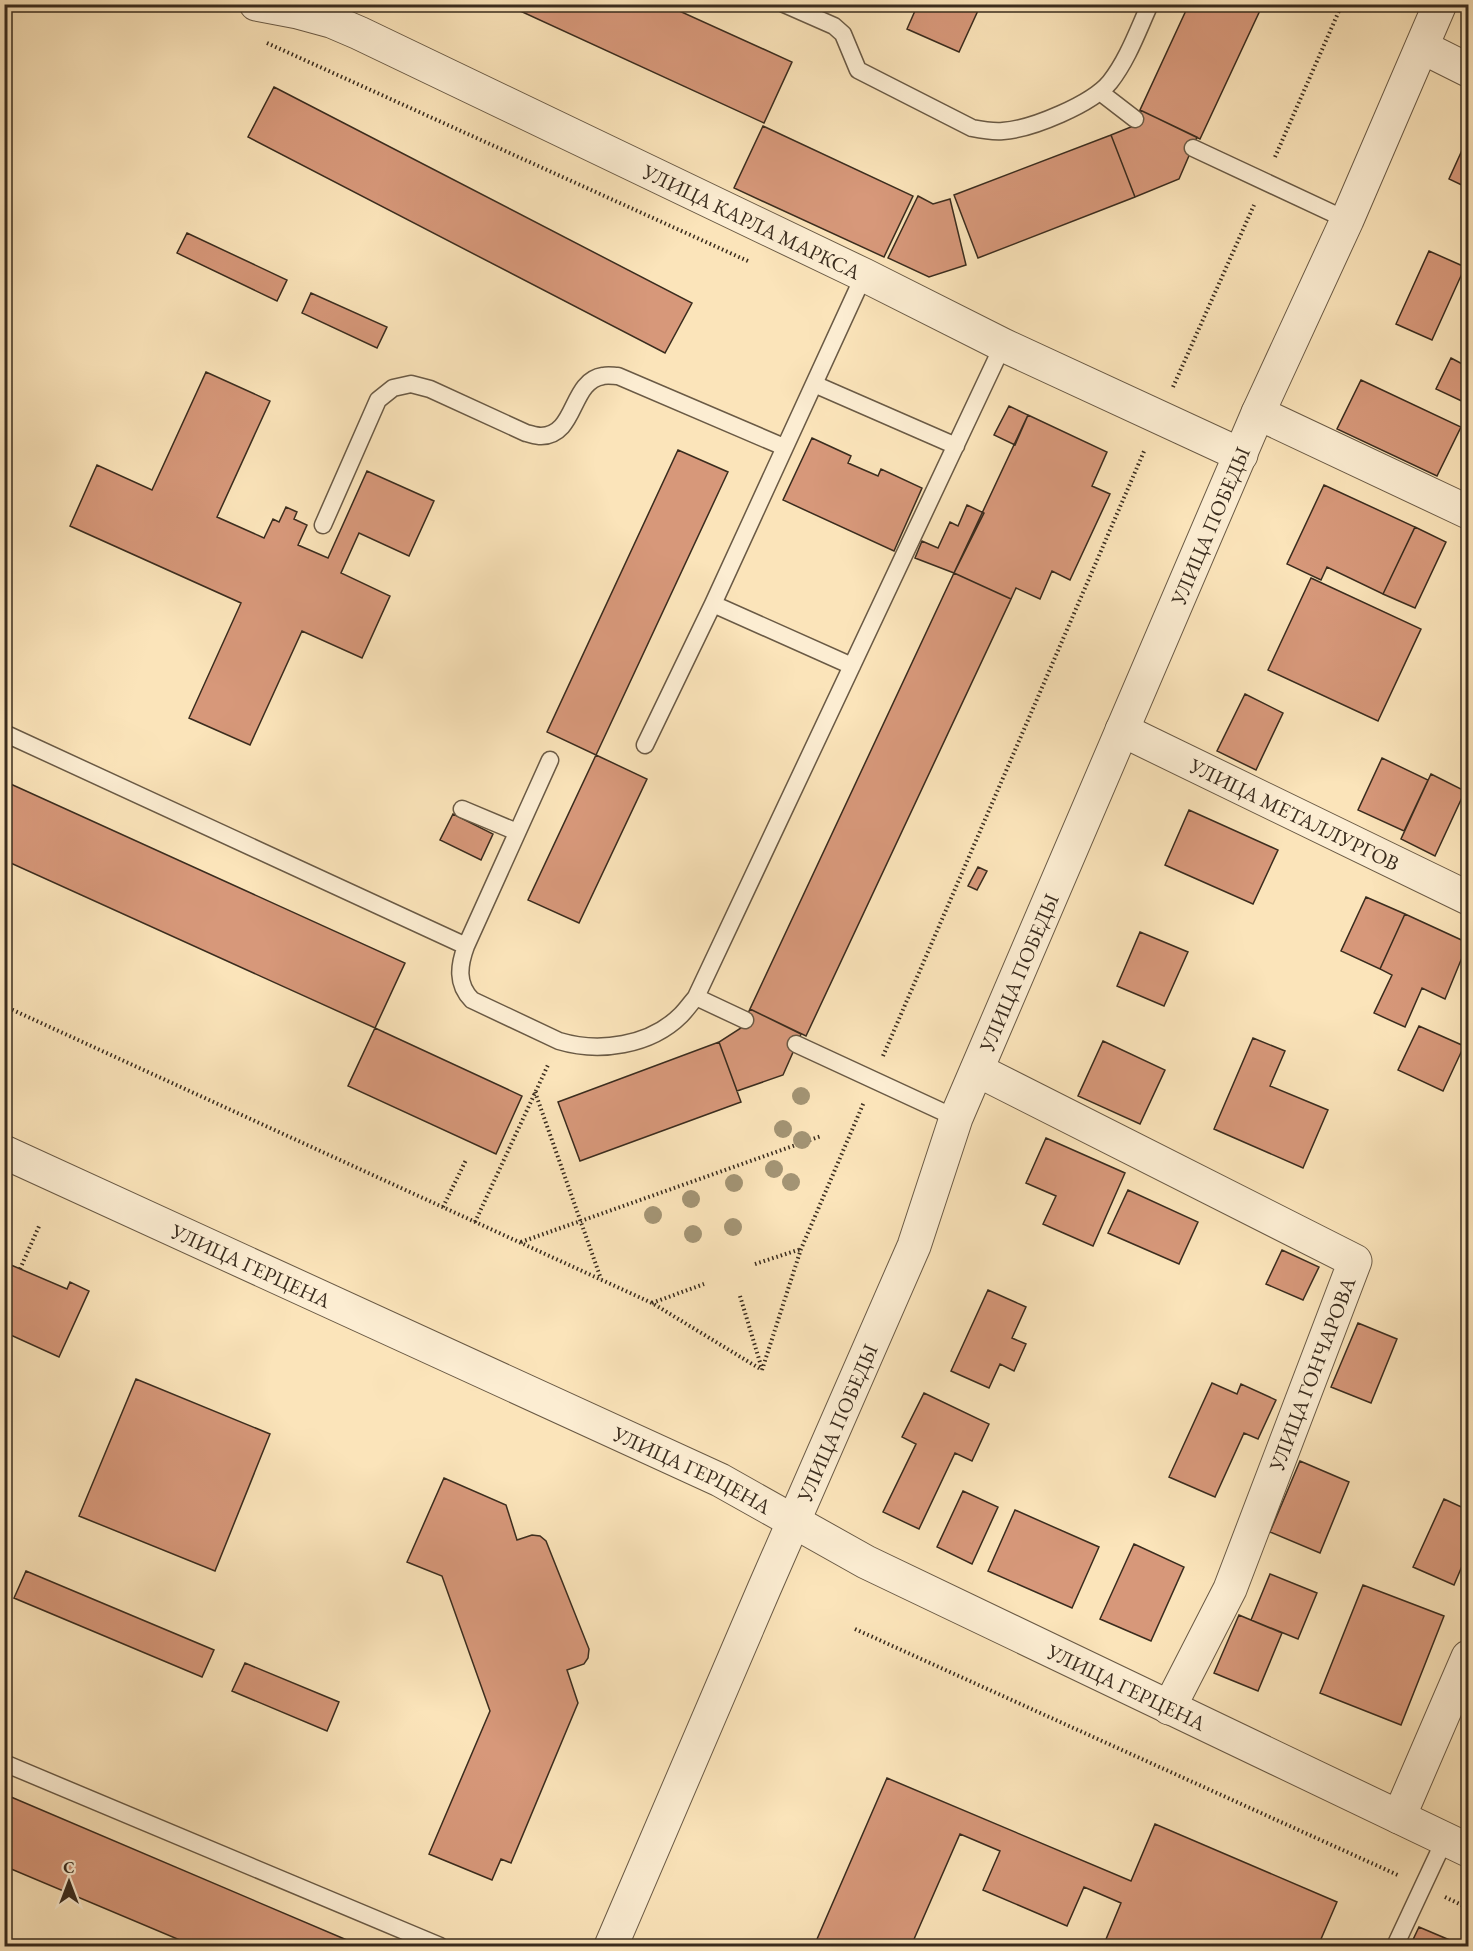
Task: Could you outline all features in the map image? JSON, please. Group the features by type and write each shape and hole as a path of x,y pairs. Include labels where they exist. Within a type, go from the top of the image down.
{"street":[{"name":"УЛИЦА КАРЛА МАРКСА","path":"256,4 331,21 358,33 864,274 1003,345 1240,455"},
{"name":"УЛИЦА ПОБЕДЫ","path":"611,1947 914,1246 956,1118 976,1070 1258,413 1347,220 1440,4"},
{"path":"1422,47 1468,70"},
{"path":"1258,413 1468,512"},
{"name":"УЛИЦА МЕТАЛЛУРГОВ","path":"1122,730 1468,897"},
{"name":"УЛИЦА ГОНЧАРОВА","path":"976,1070 1355,1261 1230,1589 1169,1708"},
{"name":"УЛИЦА ГЕРЦЕНА","path":"4,1152 720,1480 866,1562 1457,1844"},
{"path":"1400,1816 1468,1657"}],"lane":[{"path":"784,4 834,26 843,34 858,70 972,128 987,131 1031,126 1088,100 1100,92 1109,83 1121,64 1150,4"},
{"path":"1100,92 1135,119"},
{"path":"1192,148 1347,220"},
{"path":"645,746 713,604 864,274"},
{"path":"550,760 466,945 461,961 460,979 464,992 472,1000 559,1041 574,1045 608,1046 654,1034 681,1015 696,997 1003,345"},
{"path":"323,525 378,400 393,388 411,384 430,389 526,434 541,436 556,431 567,421 584,387 592,380 603,375 618,376 784,447"},
{"path":"814,384 956,446"},
{"path":"713,604 852,666"},
{"path":"4,733 466,945"},
{"path":"462,809 517,832"},
{"path":"696,997 745,1020"},
{"path":"796,1044 956,1118"},
{"path":"4,1763 440,1947"},
{"path":"1395,1947 1423,1887 1457,1844"}],"path":[{"path":"762,1370 801,1249 873,1079 1342,4"},
{"path":"264,42 752,262"},
{"path":"4,1006 652,1303 762,1370"},
{"path":"475,1222 559,1041"},
{"path":"535,1092 601,1280"},
{"path":"520,1242 821,1136"},
{"path":"443,1207 466,1160"},
{"path":"20,1269 40,1224"},
{"path":"755,1264 801,1249"},
{"path":"652,1303 704,1284"},
{"path":"740,1296 762,1370"},
{"path":"855,1629 1468,1908"}],"building":[{"path":"505,4 664,4 792,62 764,123"},
{"path":"918,4 981,4 959,52 907,29"},
{"path":"1189,4 1263,4 1200,139 1140,110"},
{"path":"274,87 692,303 665,353 248,137"},
{"path":"1140,110 1197,137 1179,179 1135,197 1111,135 1131,127"},
{"path":"763,126 913,196 884,257 734,188"},
{"path":"1111,135 1135,197 978,258 954,195"},
{"path":"1468,137 1468,188 1449,179"},
{"path":"918,196 933,204 950,199 966,265 929,277 888,258"},
{"path":"187,233 287,280 277,301 177,253"},
{"path":"1429,251 1465,267 1432,340 1396,324"},
{"path":"311,293 387,327 377,348 302,313"},
{"path":"1451,358 1468,367 1468,404 1436,389"},
{"path":"206,372 270,401 217,517 264,538 273,519 279,522 286,507 297,512 294,519 307,525 298,545 328,558 367,471 434,501 409,556 359,533 341,573 390,596 362,658 302,631 250,745 189,718 241,603 70,526 97,465 152,490"},
{"path":"1361,380 1461,427 1437,476 1337,429"},
{"path":"1009,406 1028,415 1015,445 994,435"},
{"path":"1028,415 1107,452 1092,486 1110,494 1070,580 1052,571 1040,599 1016,588 1011,599 954,573"},
{"path":"812,438 851,456 848,463 878,476 881,469 922,488 894,551 783,500"},
{"path":"678,450 728,472 596,755 547,732"},
{"path":"1324,485 1415,527 1383,594 1327,567 1321,580 1287,564"},
{"path":"967,505 984,513 954,573 915,558 922,541 938,548 950,522 958,526"},
{"path":"1415,527 1446,542 1415,608 1383,594"},
{"path":"954,573 1011,599 806,1036 750,1009"},
{"path":"1311,578 1421,629 1378,721 1268,670"},
{"path":"1245,694 1283,713 1256,770 1217,751"},
{"path":"596,755 647,779 579,923 528,900"},
{"path":"1382,758 1428,780 1404,831 1358,810"},
{"path":"1431,774 1465,791 1435,856 1401,839"},
{"path":"4,781 405,963 375,1028 4,860"},
{"path":"1189,810 1278,850 1253,904 1165,865"},
{"path":"453,814 493,834 481,860 440,840"},
{"path":"978,867 987,871 977,890 968,886"},
{"path":"1366,897 1405,914 1380,969 1341,951"},
{"path":"1405,914 1468,943 1445,999 1422,988 1405,1027 1374,1013 1392,975 1380,969"},
{"path":"1140,932 1188,952 1164,1006 1117,986"},
{"path":"750,1009 801,1034 783,1075 737,1091 719,1042 741,1028"},
{"path":"1419,1026 1464,1046 1443,1091 1398,1070"},
{"path":"375,1028 522,1096 496,1154 348,1086"},
{"path":"1253,1038 1285,1051 1270,1086 1328,1110 1303,1168 1214,1129"},
{"path":"1103,1041 1165,1070 1140,1124 1078,1096"},
{"path":"719,1042 741,1102 580,1161 558,1102"},
{"path":"1046,1138 1125,1173 1093,1246 1043,1224 1056,1196 1026,1183"},
{"path":"1128,1190 1198,1222 1179,1264 1108,1233"},
{"path":"1282,1250 1319,1267 1303,1300 1266,1284"},
{"path":"4,1262 67,1289 70,1282 89,1291 59,1357 4,1332"},
{"path":"988,1290 1026,1307 1012,1338 1026,1344 1014,1371 1000,1364 989,1388 951,1371"},
{"path":"1358,1323 1397,1339 1371,1403 1331,1387"},
{"path":"136,1379 270,1434 215,1571 79,1516"},
{"path":"1212,1383 1237,1394 1241,1384 1276,1400 1258,1439 1244,1433 1215,1497 1169,1477"},
{"path":"924,1393 989,1424 972,1461 955,1453 919,1529 883,1512 916,1444 902,1437"},
{"path":"1300,1461 1349,1482 1320,1553 1270,1532"},
{"path":"444,1478 506,1505 517,1540 532,1535 540,1536 546,1541 589,1649 588,1658 584,1664 567,1670 578,1703 511,1863 501,1859 492,1880 429,1854 490,1711 442,1576 407,1562"},
{"path":"963,1491 998,1507 972,1564 937,1547"},
{"path":"1444,1499 1468,1510 1468,1552 1454,1585 1413,1567"},
{"path":"1015,1510 1099,1547 1072,1608 988,1571"},
{"path":"1134,1544 1184,1567 1151,1641 1100,1619"},
{"path":"26,1571 214,1650 202,1677 14,1598"},
{"path":"1270,1574 1317,1593 1298,1639 1251,1620"},
{"path":"1363,1585 1444,1616 1401,1725 1320,1693"},
{"path":"1239,1615 1282,1633 1258,1691 1214,1673"},
{"path":"245,1663 339,1702 327,1731 232,1691"},
{"path":"887,1778 1131,1881 1155,1824 1337,1902 1318,1946 1111,1946 1104,1944 1121,1903 1084,1887 1067,1926 983,1890 1000,1851 960,1834 911,1946 814,1946"},
{"path":"4,1794 361,1946 194,1946 4,1866"},
{"path":"1419,1927 1459,1944 1458,1946 1410,1946"}]}
